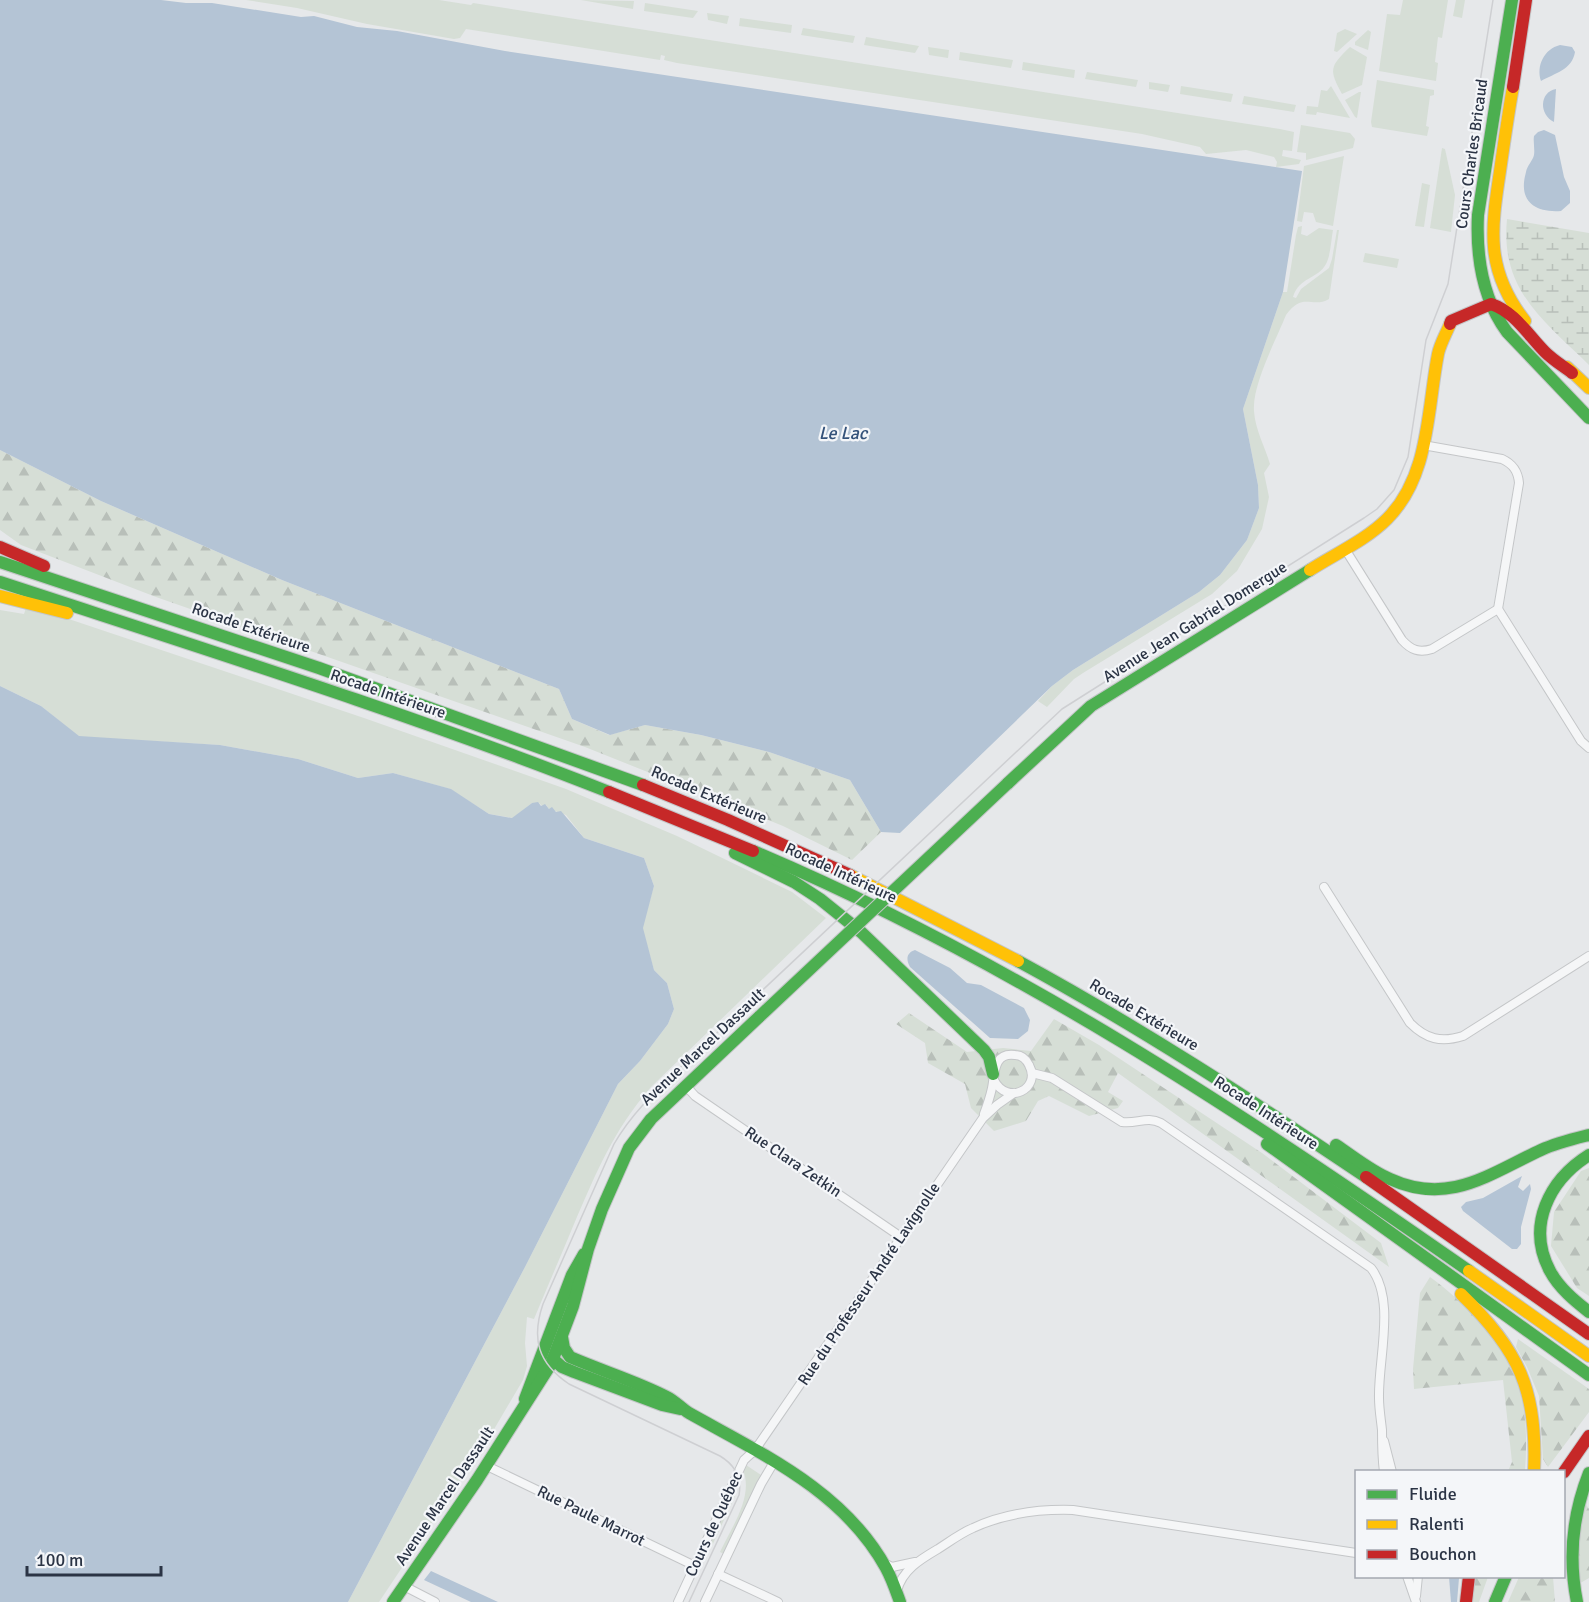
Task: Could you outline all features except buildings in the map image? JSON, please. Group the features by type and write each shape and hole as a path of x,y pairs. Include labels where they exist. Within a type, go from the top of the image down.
{"main road":[{"name":"Cours Charles Bricaud","path":"1512,0 1477,230 1479,264 1499,307 1507,332 1589,418"},
{"name":"Cours Charles Bricaud","path":"1499,307 1492,227 1526,0"},
{"name":"Avenue Jean Gabriel Domergue","path":"884,900 1091,706 1345,549 1387,519 1400,504 1417,474 1437,357 1444,334 1451,321 1499,307"},
{"path":"1499,307 1545,352 1589,388"},
{"path":"0,548 64,574 80,587"},
{"name":"Rocade Extérieure","path":"0,562 80,587 538,746 723,818 857,878 976,938 1089,1000 1185,1059 1331,1154 1589,1334"},
{"name":"Rocade Intérieure","path":"0,582 406,718 581,781 739,844 888,913 1044,996 1174,1073 1276,1139 1455,1261 1589,1356"},
{"path":"0,596 157,634"},
{"path":"581,781 768,869 820,899 861,932 984,1050 989,1057 993,1077"},
{"name":"Avenue Marcel Dassault","path":"554,1359 559,1328 577,1276 602,1209 629,1148 651,1119 884,900"},
{"path":"1185,1059 1291,1118 1386,1177 1415,1188 1447,1190 1463,1188 1482,1181 1543,1149 1589,1134"},
{"path":"1174,1073 1270,1147 1589,1375"},
{"path":"1589,1155 1570,1166 1550,1192 1544,1207 1541,1239 1550,1270 1569,1294 1589,1311"},
{"path":"1356,1209 1462,1295 1488,1319 1509,1347 1533,1405 1536,1434 1534,1470"},
{"name":"Avenue Marcel Dassault","path":"393,1602 487,1466 554,1359 582,1278 588,1249"},
{"name":"Avenue Marcel Dassault","path":"523,1407 572,1275 579,1260 588,1249"},
{"path":"562,1337 564,1348 570,1357 666,1397 682,1409 755,1449 834,1503 861,1531 883,1563 899,1597"},
{"path":"554,1359 562,1367 574,1372 662,1405 682,1409"},
{"path":"539,1363 554,1359 610,1379 626,1381"},
{"path":"1564,1470 1589,1436"},
{"path":"1565,1530 1571,1501 1589,1457"},
{"path":"1569,1602 1568,1581 1573,1525 1578,1502 1589,1473"},
{"path":"1565,1571 1579,1602 1589,1596"},
{"path":"1466,1602 1469,1578"},
{"path":"1490,1602 1496,1578"},
{"path":"1496,1602 1505,1578"}],"street":[{"path":"1423,445 1502,459 1509,462 1518,474 1519,483 1498,609 1581,741 1589,747"},
{"path":"1345,549 1402,640 1415,651 1432,648 1498,609"},
{"path":"1324,887 1410,1023 1423,1034 1440,1040 1451,1040 1463,1036 1589,956"},
{"path":"1015,1055 1027,1061 1032,1073 1025,1089 1014,1094 1001,1090 993,1077 997,1062 1002,1057 1015,1055"},
{"path":"1032,1073 1052,1078 1122,1122 1149,1119 1161,1123 1371,1268 1381,1285 1385,1311 1379,1398 1384,1470"},
{"name":"Rue du Professeur André Lavignolle","path":"983,1118 993,1077"},
{"name":"Rue Clara Zetkin","path":"686,1086 695,1096 901,1237"},
{"name":"Rue du Professeur André Lavignolle","path":"755,1449 983,1118 1014,1094"},
{"path":"1382,1432 1392,1470"},
{"name":"Cours de Québec","path":"678,1602 744,1460 755,1449"},
{"name":"Cours de Québec","path":"705,1602 760,1484 774,1462"},
{"name":"Rue Paule Marrot","path":"487,1466 695,1566"},
{"path":"899,1597 906,1574 918,1561 967,1531 987,1522 1029,1513 1065,1509 1355,1553"},
{"path":"883,1563 892,1567 918,1561"},
{"path":"718,1574 778,1602"},
{"path":"1408,1578 1416,1601"},
{"path":"1416,1601 1418,1578"},
{"path":"404,1586 435,1602"}],"green space":[{"path":"246,0 439,0 471,5 473,3 1280,129 1294,132 1292,151 1283,150 1282,156 1301,160 1299,164 1276,167 1277,162 1274,157 1246,150 1206,154 1200,147 1142,134 677,63 664,60 665,56 661,55 660,60 466,29 460,38 454,39"},
{"path":"581,0 634,1 633,9"},
{"path":"1403,0 1448,0 1442,38 1438,37 1435,62 1438,63 1436,81 1379,71 1387,14 1400,15"},
{"path":"1456,0 1465,0 1462,18 1453,16"},
{"path":"645,3 698,11 693,18 644,11"},
{"path":"707,13 729,16 727,24 708,20"},
{"path":"740,18 792,25 791,33 739,26"},
{"path":"803,28 855,36 853,43 801,35"},
{"path":"1345,29 1357,34 1337,52 1334,51 1337,33"},
{"path":"1368,30 1371,32 1368,50 1355,45 1355,42"},
{"path":"866,37 919,46 915,53 864,45"},
{"path":"928,47 949,50 948,58 929,55"},
{"path":"1350,47 1367,57 1362,85 1342,94 1333,69 1338,59"},
{"path":"960,52 1013,60 1011,68 959,60"},
{"path":"1023,62 1075,70 1074,78 1022,70"},
{"path":"1087,72 1138,80 1136,87 1085,79"},
{"path":"1377,80 1434,90 1434,95 1430,96 1427,136 1372,127"},
{"path":"1149,82 1170,85 1168,92 1149,89"},
{"path":"1181,86 1233,94 1231,102 1180,94"},
{"path":"1331,86 1350,118 1317,112 1316,115 1306,114 1307,106 1318,107 1321,90 1327,91"},
{"path":"1361,92 1357,118 1345,100"},
{"path":"1244,96 1296,105 1294,112 1242,104"},
{"path":"1301,125 1350,133 1355,139 1353,148 1306,160 1306,153 1297,152"},
{"path":"1442,148 1445,149 1455,195 1451,232 1430,228"},
{"path":"1344,156 1333,226 1316,222 1313,213 1304,212 1302,222 1297,221 1304,166"},
{"path":"1422,183 1430,185 1424,227 1415,226"},
{"path":"1507,219 1589,233 1589,365 1541,318 1518,285 1510,265"},
{"path":"1302,226 1301,234 1307,236 1319,228 1333,230 1326,264 1323,269 1296,290 1293,297 1296,298 1301,289 1329,268 1337,230 1339,230 1329,299 1323,302 1303,302 1292,308 1286,315 1266,363 1254,400 1258,431 1270,464 1264,473 1269,497 1262,529 1237,571 1212,594 1074,679 1047,707 1038,701 1052,686 1073,670 1199,592 1220,575 1247,540 1259,508 1258,485 1243,409 1283,292 1287,292 1296,235 1298,227"},
{"path":"1365,253 1399,259 1397,268 1363,262"},
{"path":"0,450 101,501 282,580 559,689 572,719 609,735 645,725 701,735 769,752 850,780 881,832 852,860 783,826 585,747 156,597 21,545 0,530"},
{"path":"27,605 364,718 566,789 677,836 792,892 826,918 651,1087 626,1120 598,1169 534,1319 527,1317 525,1343 527,1366 523,1380 493,1431 379,1602 348,1602 525,1267 618,1084 640,1061 668,1024 674,1009 667,983 654,970 642,928 654,886 644,858 584,838 566,815 539,803 532,803 513,818 489,814 450,789 393,773 358,778 298,759 220,745 79,737 41,706 0,686 0,610 24,614"},
{"path":"909,1013 967,1052 1003,1048 1031,1051 1054,1019 1099,1045 1262,1153 1381,1243 1389,1267 1118,1073 1108,1092 1123,1101 1118,1108 1089,1116 1049,1096 1038,1101 1026,1121 994,1131 971,1108 965,1084 928,1063 925,1043 896,1024"},
{"path":"1589,1168 1589,1296 1577,1288 1551,1246 1554,1212 1581,1171"},
{"path":"1430,1277 1470,1312 1495,1341 1505,1357 1522,1398 1526,1440 1525,1470 1508,1470 1512,1462 1503,1380 1414,1389 1413,1369 1420,1293"},
{"path":"1518,1339 1589,1389 1589,1412 1548,1467 1543,1459 1539,1396 1516,1347"},
{"path":"746,1465 761,1475 724,1554 720,1552 740,1512 746,1491 743,1470"},
{"path":"737,1483 735,1496 711,1548 707,1546"},
{"path":"1585,1503 1589,1509 1589,1578 1577,1585 1576,1551"},
{"path":"1475,1578 1488,1578 1479,1602 1472,1602"},
{"path":"1519,1578 1553,1578 1555,1602 1508,1602"}],"water":[{"name":"Le Lac","path":"0,0 161,0 212,3 301,17 314,16 357,27 397,31 505,51 1302,171 1283,292 1243,409 1258,485 1259,508 1247,540 1220,575 1199,592 1073,670 1052,686 900,833 881,832 850,780 769,752 701,735 645,725 610,735 572,719 559,689 282,580 101,501 0,450"},
{"path":"1560,45 1572,47 1575,52 1573,58 1567,67 1541,81 1540,70 1543,59 1550,50"},
{"path":"1556,89 1554,122 1549,119 1543,104 1546,94"},
{"path":"1544,130 1555,135 1564,177 1570,191 1570,203 1561,211 1543,210 1536,207 1530,203 1524,190 1527,170 1534,155 1534,136"},
{"path":"0,686 41,706 79,736 220,745 298,759 358,778 393,773 451,789 489,814 512,818 532,803 538,802 541,806 545,804 549,809 552,807 556,812 561,811 584,838 644,858 654,886 643,928 654,970 667,983 674,1009 668,1024 640,1061 618,1084 525,1267 348,1602 0,1602"},
{"path":"915,950 950,968 967,983 981,985 1024,1008 1030,1020 1028,1031 1018,1039 990,1038 910,967 908,957"},
{"path":"1522,1176 1518,1187 1523,1191 1530,1184 1531,1189 1521,1227 1521,1244 1517,1249 1512,1249 1463,1211 1461,1207 1466,1202 1483,1198"},
{"path":"431,1571 498,1602 471,1602 424,1580"},
{"path":"1449,1578 1459,1578 1457,1602 1451,1602"}],"tram line":[{"path":"689,1602 739,1495 736,1472 720,1456 569,1384 550,1368 544,1359 538,1339 539,1317 543,1304 614,1144 638,1110 667,1080 1062,709 1364,518 1377,509 1394,490 1408,457 1426,340 1448,284 1493,0"}],"traffic: fast":[{"path":"1512,0 1478,215 1478,246 1482,276 1498,319 1507,332 1589,418"},
{"path":"0,562 319,668 643,785"},
{"path":"1007,784 1091,706 1310,570"},
{"path":"0,582 458,735 609,792"},
{"path":"760,1016 1007,784"},
{"path":"753,851 848,894 1032,989 1122,1042 1297,1153 1469,1271"},
{"path":"735,853 794,882 820,899 861,932 984,1050 989,1057 993,1074"},
{"path":"1018,961 1107,1011 1195,1065 1366,1177"},
{"path":"393,1602 477,1480 551,1364 573,1306 588,1249 602,1209 629,1148 651,1119 760,1016"},
{"path":"1336,1145 1383,1176 1411,1186 1431,1189 1468,1184 1547,1148 1589,1135"},
{"path":"1267,1144 1589,1375"},
{"path":"1589,1155 1575,1165 1553,1191 1541,1221 1540,1237 1543,1254 1550,1271 1568,1294 1589,1312"},
{"path":"525,1399 572,1275 584,1254"},
{"path":"562,1337 564,1348 570,1357 673,1400 689,1413 799,1477 824,1496 848,1517 868,1541 888,1572 900,1602"},
{"path":"553,1359 562,1367 574,1372 662,1405 680,1409"},
{"path":"1577,1602 1572,1553 1573,1537 1575,1521 1589,1473"},
{"path":"1495,1602 1505,1578"}],"traffic: slow":[{"path":"1513,87 1493,231 1497,267 1503,284 1525,321"},
{"path":"1310,570 1379,527 1401,502 1412,483 1424,441 1438,354 1450,324"},
{"path":"1567,367 1589,388"},
{"path":"0,596 67,613"},
{"path":"850,875 1018,961"},
{"path":"1469,1271 1589,1356"},
{"path":"1461,1294 1497,1334 1521,1374 1532,1418 1534,1470"}],"traffic: jam":[{"path":"1513,87 1526,0"},
{"path":"1450,324 1451,321 1491,304 1507,312 1545,352 1572,373"},
{"path":"0,547 44,566"},
{"path":"643,785 850,875"},
{"path":"609,792 753,851"},
{"path":"1366,1177 1589,1334"},
{"path":"1565,1471 1589,1436"},
{"path":"1466,1602 1469,1578"}]}
